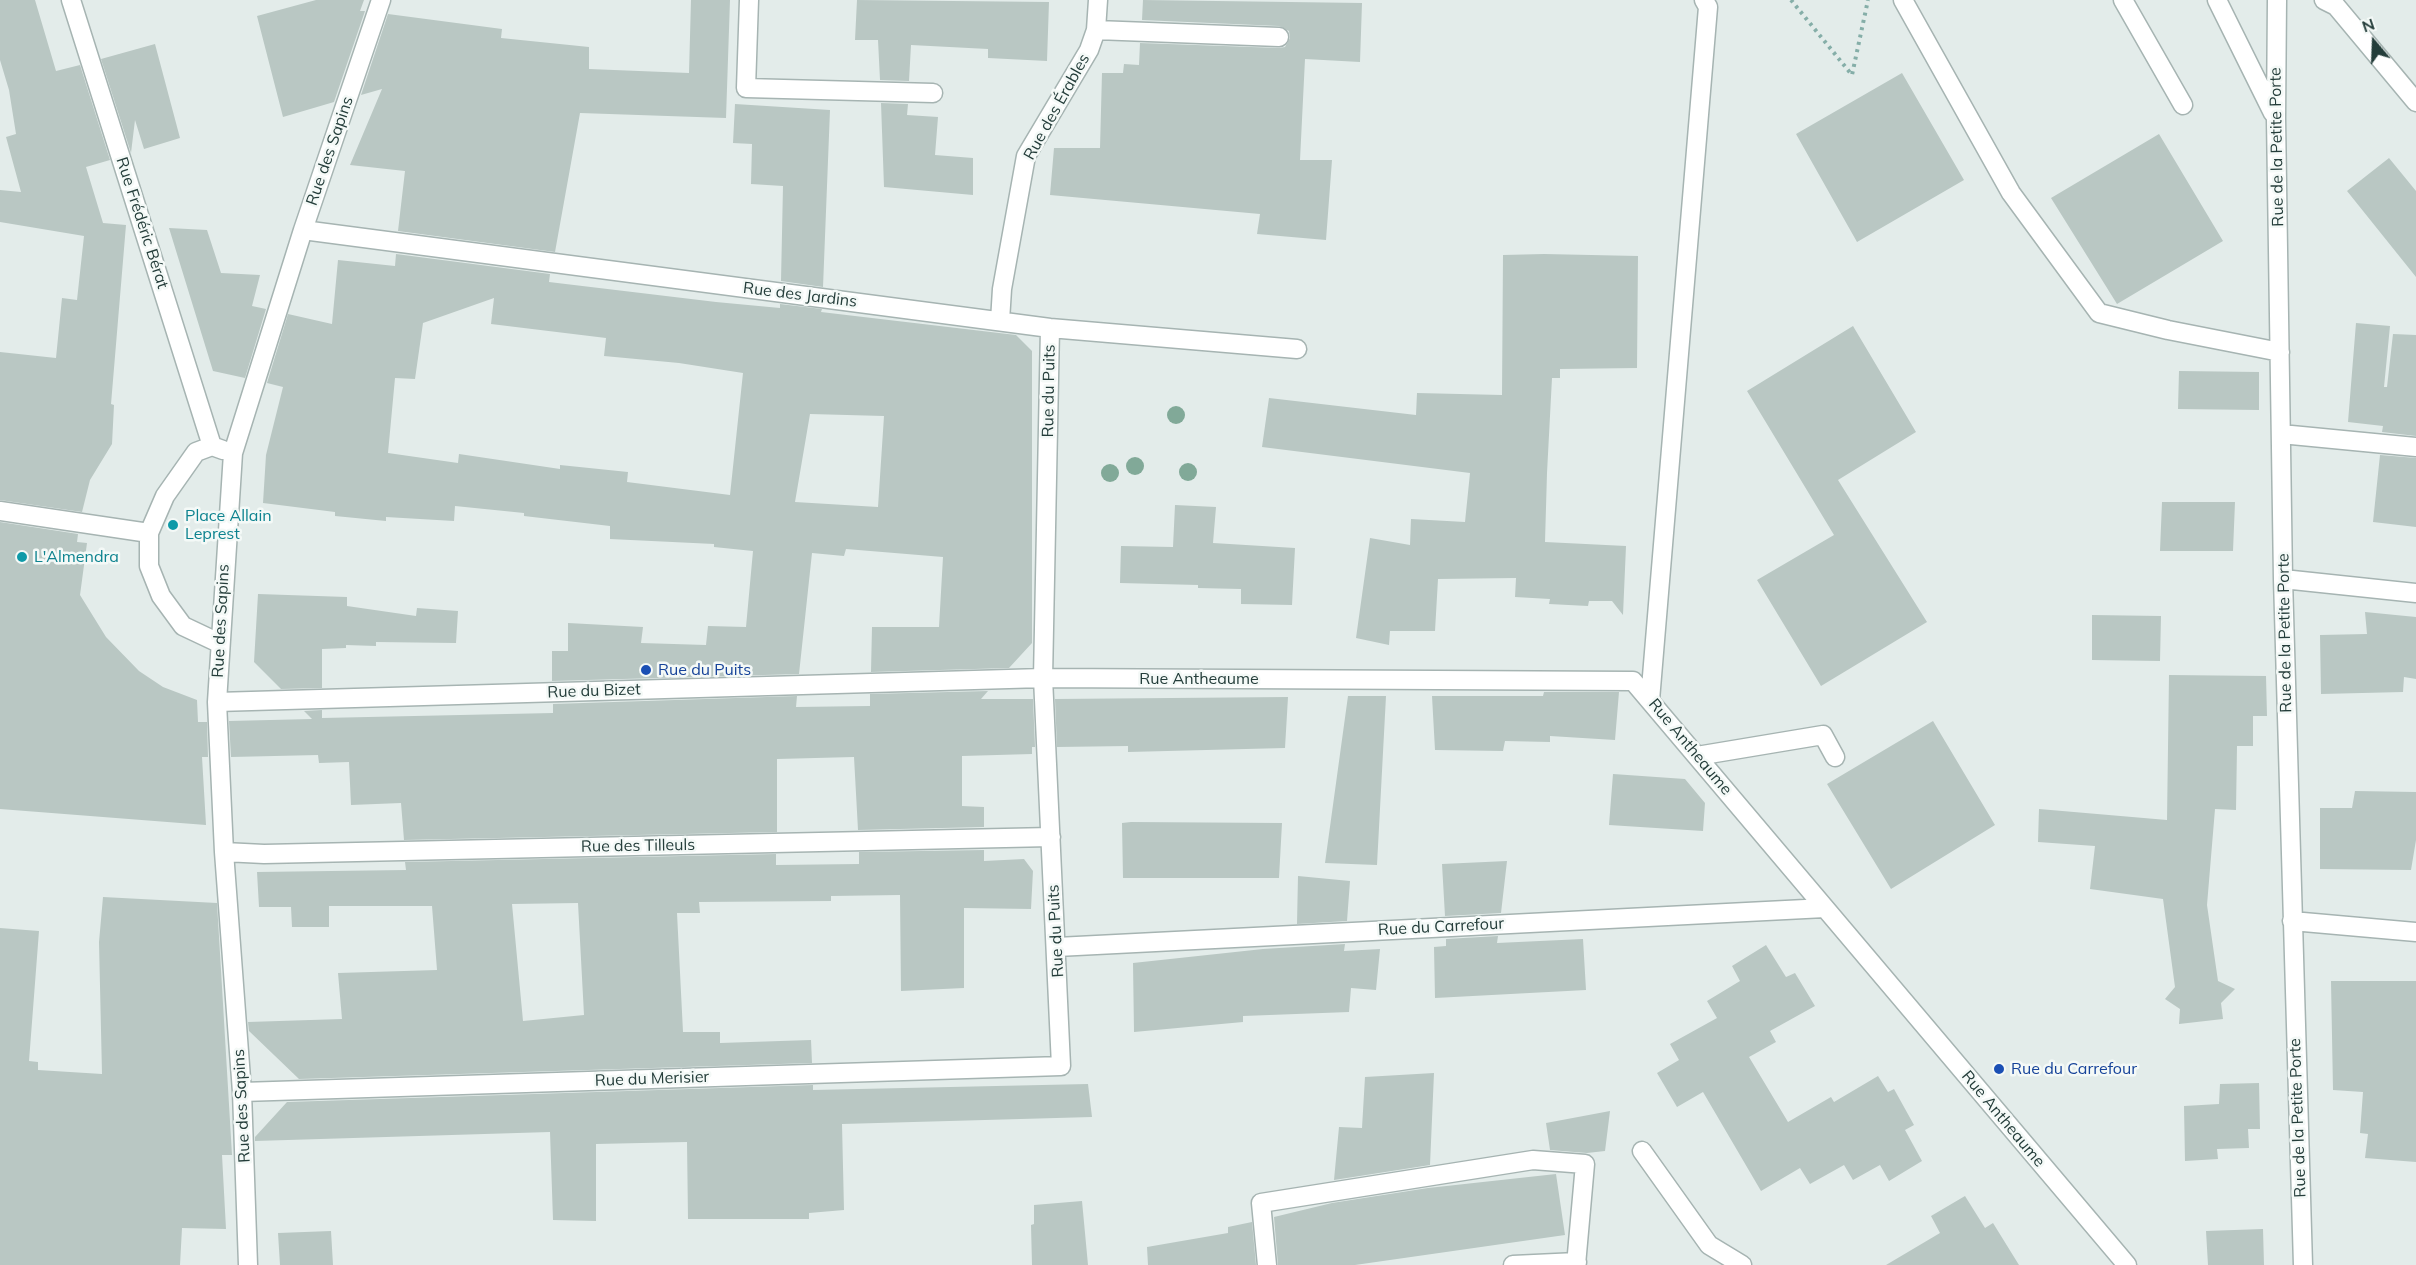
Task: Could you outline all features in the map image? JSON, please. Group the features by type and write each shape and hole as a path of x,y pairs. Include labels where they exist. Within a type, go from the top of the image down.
{"street":[{"name":"Rue Frédéric Bérat","path":"71,0 212,446"},
{"name":"Rue des Sapins","path":"248,1265 242,1092 224,852 217,702 233,453 303,230 381,0"},
{"path":"749,0 746,88 933,93"},
{"name":"Rue des Érables","path":"1000,321 1002,289 1026,156 1089,50 1096,30 1098,0"},
{"path":"1650,700 1708,7 1704,0"},
{"path":"1903,0 2011,193 2099,313 2168,330 2280,352"},
{"path":"2123,0 2182,105"},
{"path":"2217,0 2276,118"},
{"name":"Rue de la Petite Porte","path":"2277,0 2276,118 2283,579 2303,1265"},
{"path":"2324,0 2336,6 2416,102"},
{"path":"1096,30 1279,37"},
{"name":"Rue des Jardins","path":"303,230 1050,328 1297,349"},
{"name":"Rue du Puits","path":"1050,328 1043,678 1061,1066"},
{"path":"2281,434 2416,447"},
{"path":"219,643 183,626 161,596 149,566 149,533 165,496 196,452 212,446 233,453"},
{"path":"0,511 149,533"},
{"path":"2283,579 2416,593"},
{"name":"Rue Antheaume","path":"1043,678 1633,681 2127,1265"},
{"name":"Rue du Bizet","path":"217,702 1043,678"},
{"path":"1697,756 1823,735 1835,757"},
{"name":"Rue des Tilleuls","path":"224,852 264,854 1051,837"},
{"name":"Rue du Carrefour","path":"1057,946 1825,908"},
{"path":"2292,921 2416,932"},
{"name":"Rue du Merisier","path":"242,1092 1061,1066"},
{"path":"1642,1151 1709,1245 1742,1265"},
{"path":"1267,1265 1261,1203 1533,1160 1584,1164 1576,1263 1513,1265"}],"path":[{"path":"1791,0 1852,75 1868,0"}],"building":[{"path":"0,0 35,0 56,71 80,65 110,160 86,167 103,223 126,225 111,404 114,405 112,444 90,480 82,512 0,500 0,352 56,358 62,298 77,300 84,236 0,222 0,190 21,192 6,137 16,134 9,90 0,60"},
{"path":"316,0 364,0 360,11 365,11 334,102 283,117 257,16"},
{"path":"691,0 730,0 726,118 580,113 555,252 398,231 405,171 350,165 382,89 361,95 388,14 502,29 501,38 589,47 589,69 689,73"},
{"path":"857,0 1049,2 1047,61 988,58 988,49 911,45 909,81 880,80 878,40 855,40"},
{"path":"1143,0 1362,3 1360,62 1305,59 1300,160 1332,160 1326,240 1257,234 1260,214 1050,195 1054,148 1100,148 1102,73 1123,73 1124,64 1139,65 1140,43 1279,48 1285,47 1290,38 1289,31 1279,26 1142,20"},
{"path":"155,44 180,138 144,149 135,120 131,153 101,59"},
{"path":"1902,73 1964,180 1857,242 1796,134"},
{"path":"881,103 908,104 907,115 938,117 935,155 973,158 973,195 884,187"},
{"path":"735,104 830,110 823,287 781,281 783,186 751,184 752,144 733,143"},
{"path":"2159,134 2223,241 2117,304 2051,198"},
{"path":"2389,158 2416,191 2416,277 2347,191"},
{"path":"169,228 207,230 221,273 260,275 252,306 266,309 245,378 213,371"},
{"path":"396,254 550,274 549,282 716,302 780,308 780,304 822,309 821,312 1016,335 1032,351 1032,643 1009,668 871,672 872,627 939,627 943,557 846,549 844,556 812,553 799,674 552,681 552,651 568,651 568,623 643,627 641,643 706,645 708,626 746,627 753,551 714,547 714,544 610,539 610,526 524,516 524,513 455,506 454,521 386,517 386,521 335,516 335,512 263,503 266,455 283,387 267,383 288,314 332,324 338,260 395,266","holes":["494,298 491,324 606,338 604,356 679,363 743,373 730,495 627,482 628,472 560,465 560,469 459,454 458,463 388,453 395,378 415,379 423,323","810,414 884,416 878,507 795,502"]},
{"path":"1503,255 1638,256 1637,368 1560,369 1560,378 1552,378 1547,473 1545,542 1626,546 1623,615 1612,601 1589,601 1588,606 1549,604 1550,599 1515,597 1516,578 1438,579 1435,631 1390,631 1389,645 1356,638 1370,538 1410,545 1411,519 1465,522 1470,473 1262,447 1269,398 1416,415 1417,393 1502,395"},
{"path":"2356,323 2390,326 2384,387 2387,387 2393,334 2416,335 2416,436 2382,432 2383,426 2348,422"},
{"path":"1853,326 1916,432 1838,480 1927,622 1821,686 1757,580 1834,535 1747,391"},
{"path":"2179,371 2259,372 2259,410 2178,409"},
{"path":"2380,455 2416,458 2416,527 2373,522"},
{"path":"2162,502 2235,502 2233,551 2160,551"},
{"path":"1175,505 1216,507 1213,543 1295,548 1292,605 1241,604 1241,589 1198,588 1198,585 1120,583 1121,546 1173,547"},
{"path":"0,522 78,534 77,542 87,543 80,595 106,637 139,671 163,687 197,700 198,722 207,722 208,757 202,757 206,825 0,809"},
{"path":"258,594 347,597 347,606 416,616 417,608 458,611 456,643 376,642 376,646 346,645 346,648 322,649 322,688 281,689 254,662"},
{"path":"2365,612 2416,617 2416,679 2404,677 2403,692 2321,694 2320,635 2367,634"},
{"path":"2092,615 2161,616 2160,661 2092,660"},
{"path":"2169,675 2266,676 2267,716 2253,716 2253,746 2237,746 2236,810 2215,809 2207,905 2218,981 2235,989 2221,1003 2223,1019 2179,1024 2180,1009 2165,999 2175,987 2163,899 2090,889 2095,846 2038,842 2039,809 2167,820"},
{"path":"988,691 981,699 1033,699 1035,747 1032,747 1032,754 962,756 962,806 984,807 984,827 858,830 854,757 777,759 777,832 404,840 401,803 351,805 349,762 319,763 318,755 231,757 229,721 312,719 304,711 322,710 322,718 553,713 553,704 797,696 796,707 870,706 870,694"},
{"path":"1544,692 1619,692 1615,740 1550,736 1550,742 1505,741 1503,751 1435,750 1432,696 1543,696"},
{"path":"1348,696 1386,696 1377,865 1325,863"},
{"path":"1288,697 1285,748 1128,752 1128,746 1057,747 1055,699"},
{"path":"1933,721 1995,825 1891,889 1827,784"},
{"path":"1613,774 1685,779 1705,803 1703,831 1609,825"},
{"path":"2355,791 2416,792 2416,840 2411,870 2320,869 2320,808 2352,808"},
{"path":"1122,823 1282,823 1279,878 1123,878"},
{"path":"984,850 984,861 1024,859 1033,871 1031,909 964,908 964,988 901,991 900,895 831,896 831,901 699,902 700,913 677,913 683,1032 720,1032 720,1043 811,1040 812,1063 299,1079 249,1031 248,1022 342,1019 338,973 437,970 432,906 329,906 329,927 292,927 291,907 259,907 257,872 406,870 405,862 776,854 776,865 859,864 859,852","holes":["578,903 584,1015 523,1021 512,904"]},
{"path":"1507,861 1501,913 1445,916 1442,864"},
{"path":"1298,876 1350,881 1347,921 1297,924"},
{"path":"103,897 217,903 232,1155 222,1155 226,1229 182,1228 180,1265 0,1265 0,928 39,931 29,1061 38,1062 38,1070 102,1074 99,942"},
{"path":"1498,936 1497,943 1583,939 1586,990 1435,998 1434,947 1446,946 1446,939"},
{"path":"1345,944 1344,951 1380,949 1376,990 1351,988 1349,1012 1243,1016 1243,1022 1134,1032 1133,963 1263,949"},
{"path":"1766,945 1786,977 1795,973 1815,1006 1770,1031 1776,1042 1749,1057 1788,1122 1831,1097 1834,1102 1878,1076 1888,1092 1894,1089 1914,1125 1905,1130 1922,1161 1889,1181 1880,1165 1853,1180 1844,1165 1810,1184 1800,1168 1761,1191 1703,1092 1677,1107 1657,1073 1679,1060 1670,1044 1717,1018 1707,1001 1740,981 1732,966"},
{"path":"2331,981 2416,981 2416,1162 2365,1158 2368,1134 2360,1133 2363,1092 2333,1090"},
{"path":"1434,1073 1430,1165 1334,1180 1339,1127 1362,1128 1365,1077"},
{"path":"2259,1083 2260,1129 2248,1129 2249,1148 2217,1149 2218,1159 2185,1161 2184,1106 2219,1104 2220,1084"},
{"path":"1088,1084 1092,1117 842,1124 844,1210 809,1213 809,1219 688,1219 687,1142 596,1144 596,1221 553,1220 550,1132 255,1141 255,1137 287,1102 813,1085 813,1090"},
{"path":"1610,1111 1605,1151 1587,1153 1550,1150 1546,1123"},
{"path":"1556,1174 1565,1235 1355,1265 1278,1265 1274,1217 1332,1203 1428,1188"},
{"path":"1965,1196 1985,1228 1993,1223 2019,1265 1886,1265 1940,1233 1931,1216"},
{"path":"1082,1201 1088,1265 1032,1265 1031,1225 1034,1224 1034,1205"},
{"path":"1252,1222 1256,1265 1148,1265 1147,1247 1228,1233 1228,1227"},
{"path":"2263,1229 2264,1265 2208,1265 2206,1231"},
{"path":"331,1231 333,1265 280,1265 278,1233"}],"place":[{"name":"Place Allain Leprest","path":"173,525"},
{"name":"L'Almendra","path":"22,557"},
{"name":"Rue du Puits","path":"646,670"},
{"name":"Rue du Carrefour","path":"1999,1069"}]}
